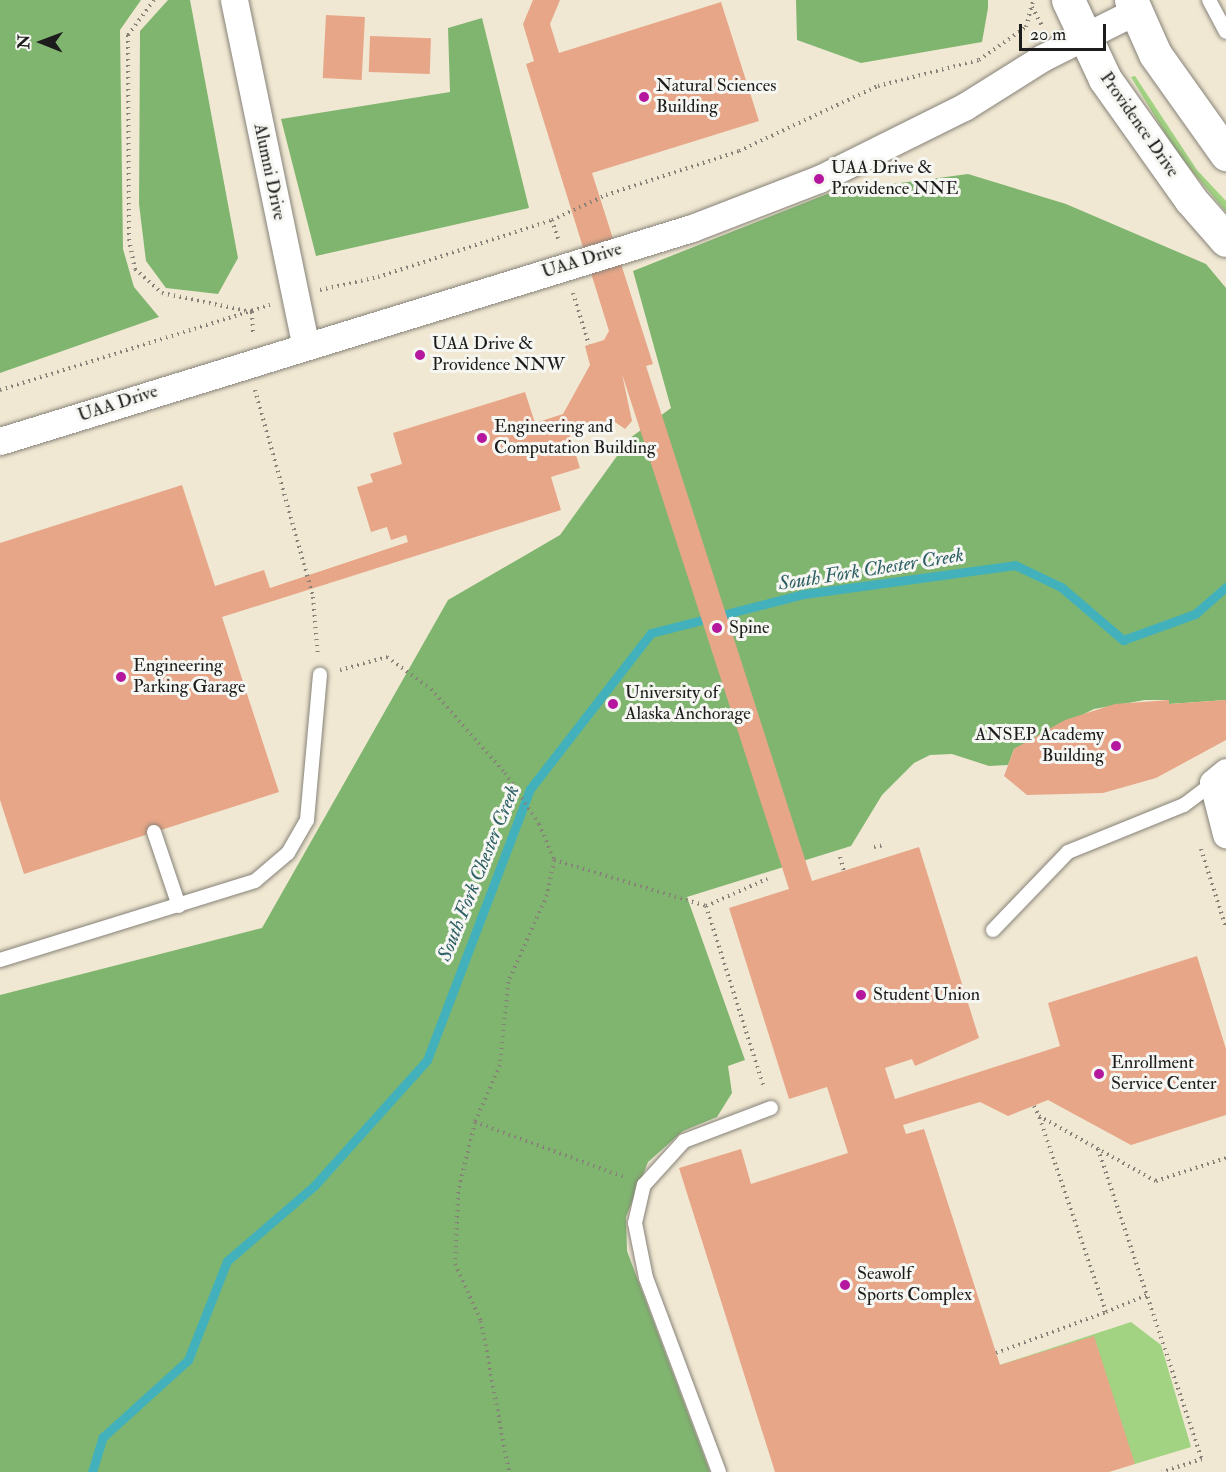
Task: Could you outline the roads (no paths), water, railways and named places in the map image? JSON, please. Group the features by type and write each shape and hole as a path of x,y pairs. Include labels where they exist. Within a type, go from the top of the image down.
{"main road":[{"name":"Providence Drive","path":"1068,0 1082,38 1134,122 1226,240"},
{"path":"1133,5 1155,54 1226,154"}],"street":[{"name":"Alumni Drive","path":"234,0 304,344"},
{"name":"UAA Drive","path":"0,441 304,344 692,228 819,179 964,107 1082,38 1133,5"},
{"path":"1219,778 1226,834"}],"lane":[{"path":"1209,0 1226,32"},
{"path":"0,959 255,881 288,853 307,820 320,675"},
{"path":"993,930 1068,852 1184,805 1219,778"},
{"path":"154,832 179,906"},
{"path":"719,1472 646,1278 635,1223 644,1185 684,1141 771,1108"}],"waterway":[{"name":"South Fork Chester Creek","path":"92,1472 103,1437 188,1360 227,1261 314,1186 427,1060 530,789 651,633 804,594 1015,565 1061,587 1123,640 1195,614 1226,587"}],"place":[{"name":"Natural Sciences Building","path":"644,97"},
{"name":"UAA Drive & Providence NNE","path":"819,179"},
{"name":"UAA Drive & Providence NNW","path":"420,355"},
{"name":"Engineering and Computation Building","path":"482,438"},
{"name":"Spine","path":"717,628"},
{"name":"Engineering Parking Garage","path":"121,677"},
{"name":"University of Alaska Anchorage","path":"613,704"},
{"name":"ANSEP Academy Building","path":"1116,746"},
{"name":"Student Union","path":"861,995"},
{"name":"Enrollment Service Center","path":"1099,1074"},
{"name":"Seawolf Sports Complex","path":"845,1285"}]}
